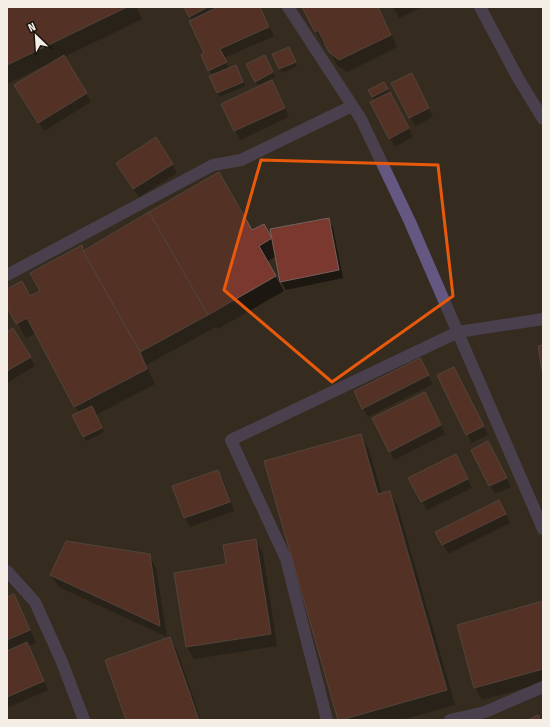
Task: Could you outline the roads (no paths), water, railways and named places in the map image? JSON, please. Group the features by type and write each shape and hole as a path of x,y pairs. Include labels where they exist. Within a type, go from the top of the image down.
{"street":[{"path":"288,7 361,118 410,222 543,529"},
{"path":"480,7 518,78 543,119"},
{"path":"7,275 213,165 241,160 352,106"},
{"path":"327,720 286,559 231,440 458,332 543,319"},
{"path":"7,571 12,584 35,602 62,662 84,720"},
{"path":"450,720 485,712 543,687"}]}
